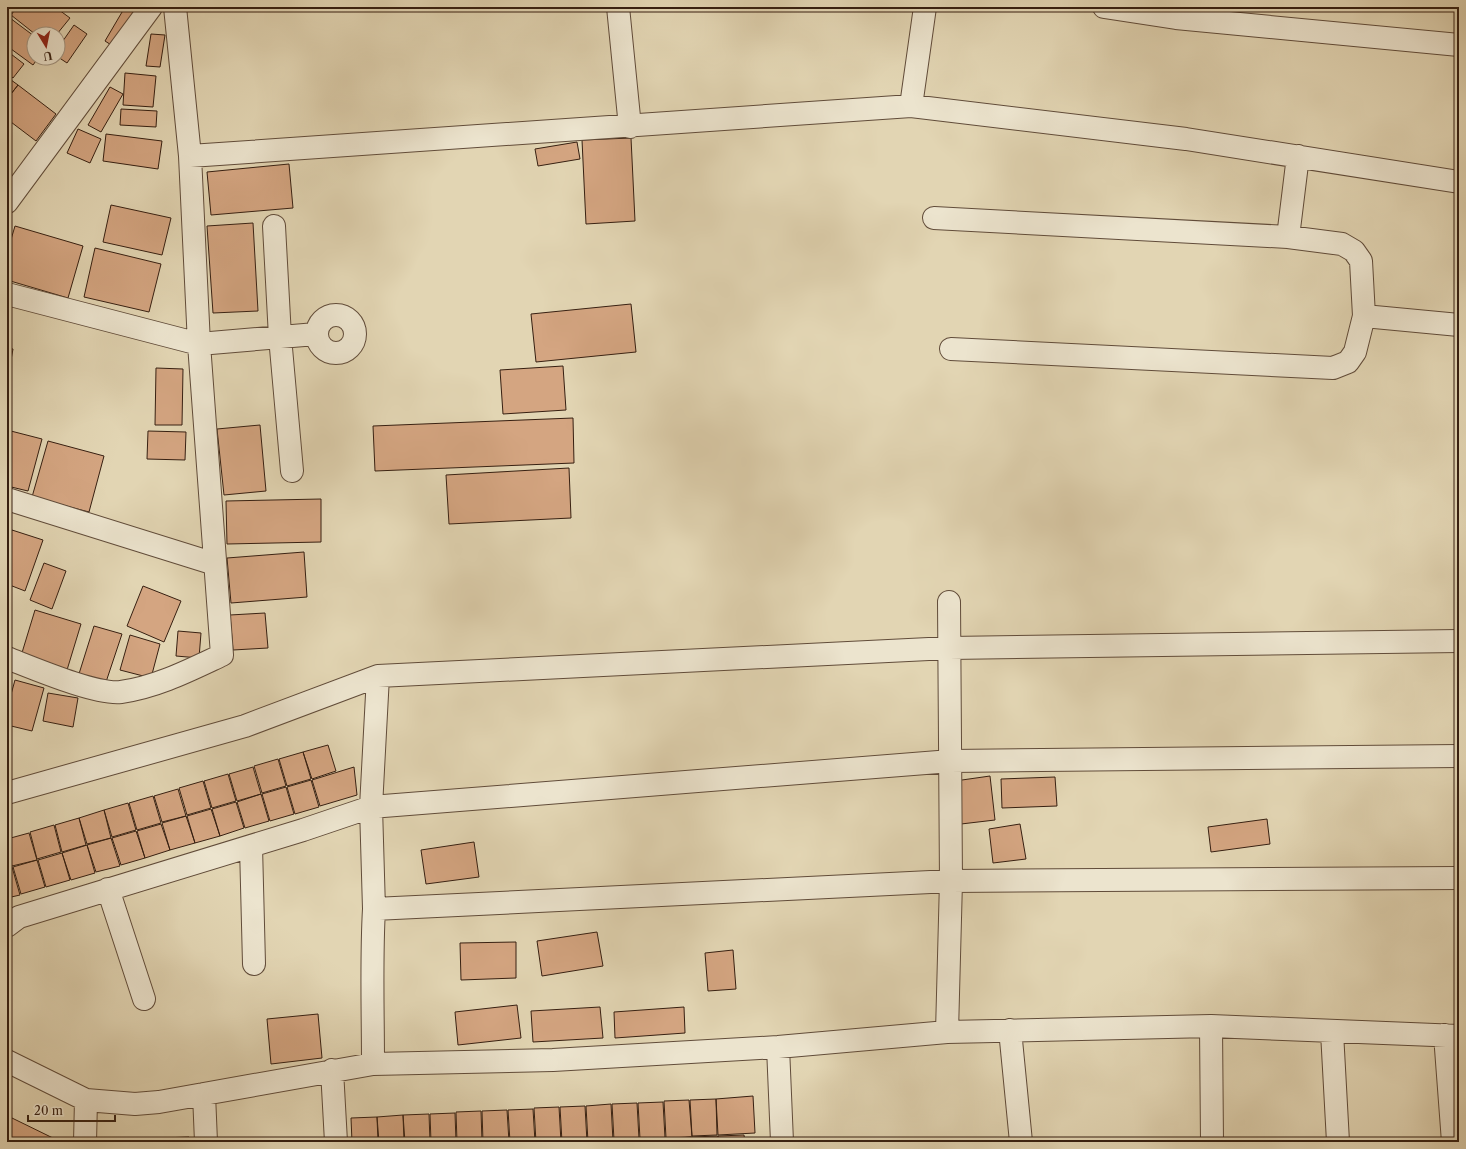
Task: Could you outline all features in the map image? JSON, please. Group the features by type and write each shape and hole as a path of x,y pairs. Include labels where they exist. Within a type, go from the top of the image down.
{"street":[{"path":"7,202 151,7"},
{"path":"7,658 104,691 121,692 170,679 222,655 199,344 190,156 175,7"},
{"path":"618,7 630,127"},
{"path":"911,106 925,7"},
{"path":"1104,7 1176,12 1459,45"},
{"path":"190,156 630,127 911,106 1186,139 1459,182"},
{"path":"1288,238 1298,156"},
{"path":"934,218 1288,238 1342,244 1354,251 1361,261 1364,316 1355,352 1348,362 1333,368 951,350"},
{"path":"274,226 280,337 292,471"},
{"path":"7,294 199,344 316,334"},
{"path":"1364,316 1459,325"},
{"path":"7,499 215,564"},
{"path":"946,1032 950,881 951,761 948,602"},
{"path":"7,793 245,726 378,676 949,648 1459,641"},
{"path":"373,1064 372,950 374,909 371,807 378,676"},
{"path":"7,926 19,917 251,846 371,807 951,761 1459,756"},
{"path":"251,846 254,964"},
{"path":"374,909 950,881 1459,878"},
{"path":"108,889 144,999"},
{"path":"1211,1026 1212,1142"},
{"path":"7,1060 86,1100 135,1104 159,1102 332,1070 373,1064 552,1060 778,1047 946,1032 1211,1026 1452,1036 1453,1142"},
{"path":"1010,1030 1022,1142"},
{"path":"1332,1032 1338,1142"},
{"path":"778,1047 782,1142"},
{"path":"332,1070 336,1142"},
{"path":"204,1094 206,1142"},
{"path":"85,1142 86,1100"}],"building":[{"path":"17,7 55,7 70,18 64,26 26,27 11,15"},
{"path":"125,7 134,7 139,10 116,48 105,41"},
{"path":"10,18 26,30 26,60 7,46 7,23"},
{"path":"74,25 87,34 67,63 66,62 66,36"},
{"path":"151,34 165,35 160,67 146,66"},
{"path":"7,51 24,64 13,78 7,73"},
{"path":"125,73 156,76 153,107 123,105"},
{"path":"7,77 18,85 7,99"},
{"path":"18,85 56,114 36,141 7,119 7,99"},
{"path":"110,87 123,94 101,132 88,125"},
{"path":"121,109 157,111 156,127 120,125"},
{"path":"78,129 101,139 90,163 67,153"},
{"path":"106,134 162,141 158,169 103,161"},
{"path":"631,138 635,221 586,224 582,140"},
{"path":"577,142 580,159 538,166 535,149"},
{"path":"289,164 293,208 211,215 207,172"},
{"path":"111,205 171,218 162,255 103,242"},
{"path":"253,223 258,311 213,313 207,226"},
{"path":"15,226 83,246 68,298 7,280 7,253"},
{"path":"95,248 161,264 149,312 84,297"},
{"path":"631,304 636,352 536,362 531,314"},
{"path":"7,348 13,349 7,382"},
{"path":"563,366 566,410 503,414 500,370"},
{"path":"156,368 183,369 182,425 155,425"},
{"path":"573,418 574,463 375,471 373,426"},
{"path":"260,425 266,491 224,495 217,429"},
{"path":"7,430 42,439 28,491 7,486"},
{"path":"148,431 186,432 185,460 147,459"},
{"path":"48,441 104,456 89,512 32,497"},
{"path":"569,468 571,518 449,524 446,475"},
{"path":"321,499 321,542 227,544 226,501"},
{"path":"12,530 43,540 25,591 7,584 7,543"},
{"path":"304,552 307,597 231,603 227,558"},
{"path":"44,563 66,571 52,609 30,600"},
{"path":"143,586 181,601 164,642 127,626"},
{"path":"35,610 81,624 67,670 21,656"},
{"path":"265,613 268,648 233,650 230,615"},
{"path":"94,626 122,634 105,685 78,677"},
{"path":"178,631 201,633 199,658 176,656"},
{"path":"130,635 160,644 151,678 120,670"},
{"path":"15,680 44,688 32,731 7,725 7,709"},
{"path":"48,693 78,698 73,727 43,721"},
{"path":"328,745 336,771 312,779 303,752"},
{"path":"303,752 311,779 287,786 279,759"},
{"path":"278,759 286,786 262,793 254,766"},
{"path":"253,767 261,794 237,801 229,774"},
{"path":"354,767 357,795 320,806 312,780"},
{"path":"228,774 236,801 212,808 204,781"},
{"path":"990,776 995,820 961,824 955,781"},
{"path":"1055,777 1057,806 1002,808 1001,779"},
{"path":"311,780 319,807 295,814 287,787"},
{"path":"203,781 211,808 187,815 179,788"},
{"path":"286,787 294,814 270,821 262,794"},
{"path":"178,789 186,816 162,822 154,796"},
{"path":"261,794 269,821 245,828 237,802"},
{"path":"153,796 161,823 137,830 129,803"},
{"path":"236,802 244,828 220,836 212,809"},
{"path":"128,803 136,830 112,837 104,810"},
{"path":"211,809 220,836 195,843 187,816"},
{"path":"104,810 111,838 87,844 79,818"},
{"path":"186,816 195,843 170,850 162,823"},
{"path":"79,818 86,845 62,852 55,825"},
{"path":"1267,819 1270,844 1211,852 1208,827"},
{"path":"161,824 170,850 145,858 137,831"},
{"path":"1020,824 1026,859 993,863 989,829"},
{"path":"54,825 61,852 37,859 30,832"},
{"path":"136,831 145,858 121,865 112,838"},
{"path":"29,833 37,860 12,866 7,848 7,839"},
{"path":"111,838 120,866 96,872 87,845"},
{"path":"474,842 479,877 426,884 421,850"},
{"path":"87,845 95,873 71,880 62,853"},
{"path":"7,851 12,867 7,868"},
{"path":"62,853 70,880 46,887 38,860"},
{"path":"37,860 45,887 21,894 13,867"},
{"path":"12,867 20,895 7,898 7,869"},
{"path":"597,932 603,966 542,976 537,941"},
{"path":"516,942 516,978 461,980 460,943"},
{"path":"733,950 736,989 708,991 705,953"},
{"path":"517,1005 521,1038 458,1045 455,1012"},
{"path":"600,1007 603,1038 533,1042 531,1011"},
{"path":"684,1007 685,1033 615,1038 614,1012"},
{"path":"318,1014 322,1058 271,1064 267,1019"},
{"path":"753,1096 755,1133 718,1135 716,1099"},
{"path":"716,1099 717,1135 692,1136 690,1100"},
{"path":"689,1100 692,1137 666,1138 664,1101"},
{"path":"663,1102 665,1138 640,1139 638,1103"},
{"path":"637,1103 639,1139 614,1140 612,1104"},
{"path":"611,1104 613,1141 588,1142 586,1106"},
{"path":"585,1106 587,1142 562,1142 560,1107"},
{"path":"559,1107 561,1142 536,1142 534,1108"},
{"path":"533,1109 535,1142 510,1142 508,1110"},
{"path":"507,1110 509,1142 483,1142 482,1111"},
{"path":"481,1111 482,1142 457,1142 456,1112"},
{"path":"455,1113 456,1142 431,1142 430,1114"},
{"path":"429,1114 430,1142 405,1142 403,1115"},
{"path":"403,1115 404,1142 379,1142 377,1117"},
{"path":"377,1117 378,1142 352,1142 351,1118"},
{"path":"12,1118 57,1140 56,1142 7,1142 7,1129"},
{"path":"744,1135 745,1142 718,1142 718,1136"},
{"path":"718,1136 718,1142 692,1142 692,1137"},
{"path":"189,1137 189,1142 162,1142 162,1138"},
{"path":"691,1137 691,1142 666,1142 666,1139"},
{"path":"161,1138 162,1142 135,1142 135,1139"},
{"path":"134,1139 134,1142 108,1142 108,1141"},
{"path":"665,1139 665,1142 640,1142 640,1140"},
{"path":"639,1140 639,1142 614,1142 614,1141"}]}
